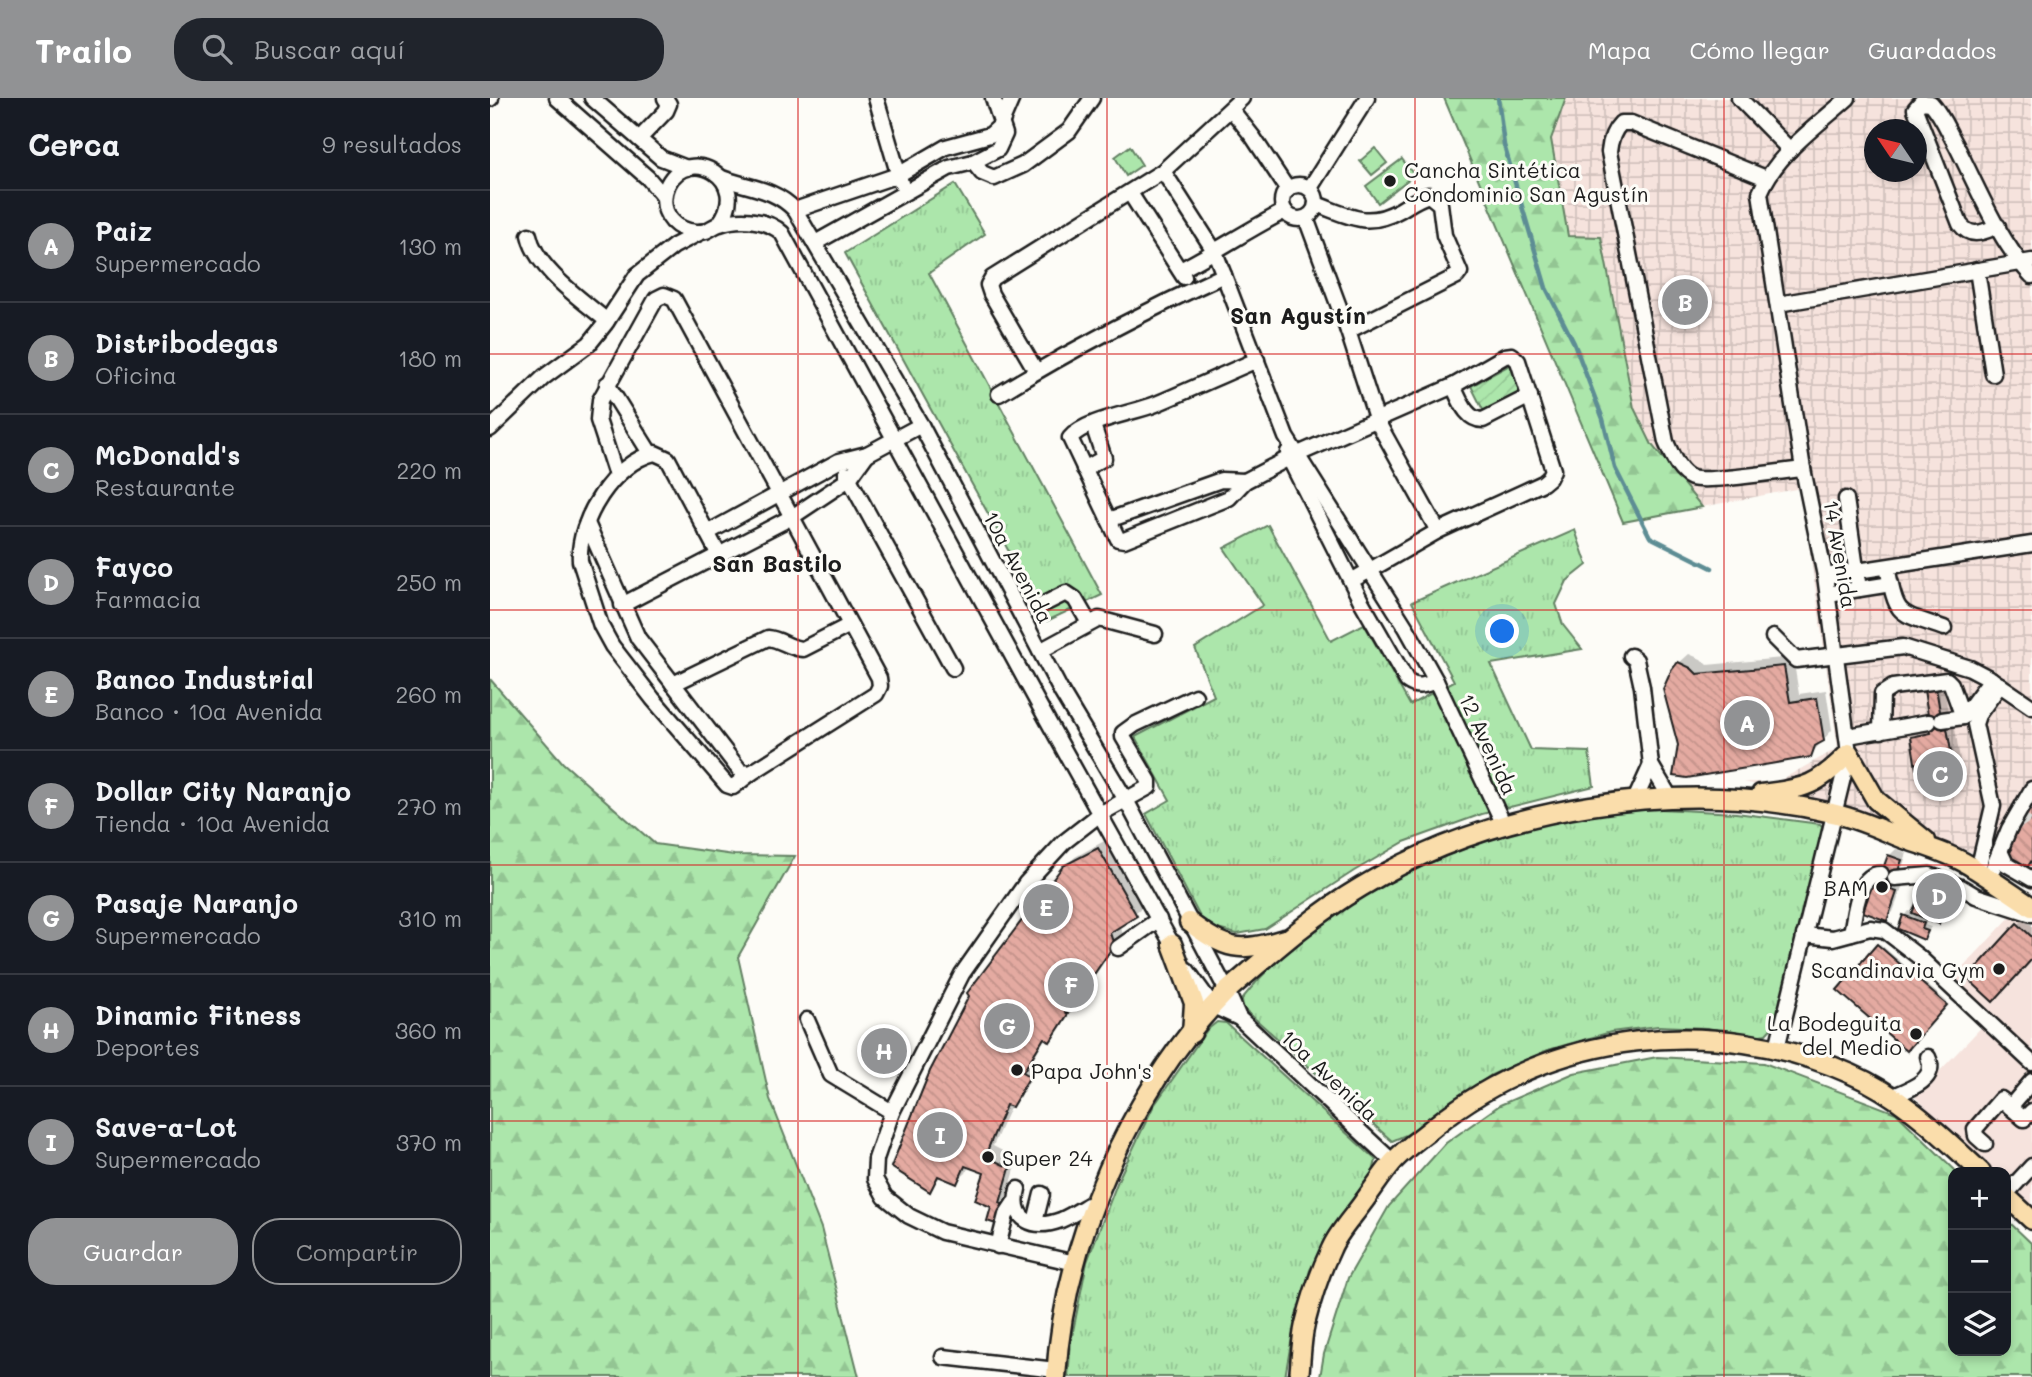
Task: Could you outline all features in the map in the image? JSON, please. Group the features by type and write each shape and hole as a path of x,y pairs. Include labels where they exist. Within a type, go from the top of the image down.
{"main road":[{"path":"1723,799 1803,788 1828,773 1849,744 1876,800 1939,852"},
{"path":"1056,1373 1063,1316 1075,1264 1095,1201 1139,1110 1192,1032 1227,991 1290,937 1360,887 1393,869 1439,848 1504,825 1577,807 1635,800 1723,799 1782,803 1833,813 1939,852 1984,874 2032,907"},
{"path":"1189,922 1219,942 1239,948 1256,948 1290,937"},
{"path":"1172,944 1194,1003 1192,1032"},
{"path":"1298,1377 1304,1326 1331,1248 1393,1162 1449,1115 1482,1093 1530,1068 1574,1053 1617,1043 1665,1038 1714,1039 1777,1048 1851,1073 1927,1121 1976,1167"},
{"path":"2011,1200 2032,1220"}],"street":[{"path":"557,98 648,178 664,197 668,216 674,223 691,232 701,232"},
{"path":"490,429 544,377 589,344 637,275 669,250 719,224 726,214 730,201 722,178 706,168 687,168 661,158 592,98"},
{"path":"639,139 666,111 668,104 665,98"},
{"path":"876,98 905,191"},
{"path":"814,243 936,174 994,152 1001,145 1004,134 993,98"},
{"path":"795,210 898,175 946,147 990,135 1000,126 1012,98"},
{"path":"973,162 982,173 994,178 1011,172 1069,131 1092,98"},
{"path":"1310,188 1367,98"},
{"path":"1738,98 1790,150"},
{"path":"1803,469 1692,478 1676,465 1666,442 1609,152 1610,140 1621,123 1631,123 1766,178 1790,150 1848,98"},
{"path":"1998,226 1973,234 1968,233 1960,224 1915,109 1921,102 1931,103 1936,109 1998,226 2026,262 2032,276"},
{"path":"1036,371 990,294 988,285 992,278 1163,171 1237,104 1253,137 1288,190"},
{"path":"928,157 936,165 936,174"},
{"path":"664,197 671,179 687,168"},
{"path":"1163,171 1215,252 1293,457 1361,601 1382,589"},
{"name":"10a Avenida","path":"722,178 740,185 769,190 795,210 921,425 1062,693 1126,800 1239,1018"},
{"name":"14 Avenida","path":"1766,178 1760,193 1761,208 1803,469 1828,594 1849,744 1777,1048"},
{"path":"1300,185 1310,188 1316,198 1311,215 1306,218 1293,218 1285,211 1282,200 1288,190 1300,185"},
{"path":"1130,193 1191,290"},
{"path":"1316,204 1364,221 1380,219 1399,211 1420,197 1429,195 1440,204 1444,234 1459,267 1457,276 1348,331"},
{"path":"1180,270 1285,211"},
{"path":"1306,218 1348,331 1377,421 1438,531"},
{"name":"10a Avenida","path":"719,224 737,220 761,222 772,225 782,233 1039,705 1191,977 1213,1006 1239,1018 1393,1162"},
{"path":"669,250 674,223"},
{"path":"530,236 532,249 541,262 607,321"},
{"path":"1778,304 2026,262"},
{"path":"1977,270 1993,374"},
{"path":"999,394 1036,371 1224,275"},
{"path":"616,475 598,420 600,400 656,299 664,295 671,297 879,678 879,690 876,694 733,787 721,780 612,646 601,626 580,561 580,543 597,503 616,475 650,453 659,453 668,459 719,555"},
{"path":"1257,360 1153,405 1074,433 1070,439 1118,539 1124,540 1229,498 1245,481 1453,386 1505,356 1512,355 1518,361 1553,470 1549,478 1438,531 1351,581"},
{"path":"607,384 650,453"},
{"path":"1453,386 1470,417 1476,420 1483,420 1530,396"},
{"path":"707,533 839,461 867,454 921,425"},
{"path":"1084,469 1104,458 1093,425"},
{"path":"622,605 792,517 849,480 867,454"},
{"name":"12 Avenida","path":"1293,457 1407,629 1436,681 1504,825"},
{"path":"839,461 953,668"},
{"path":"1109,520 1220,480 1245,481"},
{"path":"1846,499 1859,589"},
{"path":"587,523 638,638 737,769 751,773"},
{"path":"1825,576 2032,544"},
{"path":"1887,567 1897,608 1904,614 1944,628"},
{"path":"1828,594 1891,584"},
{"path":"1040,606 1066,593 1075,599 1089,623"},
{"name":"12 Avenida","path":"1361,601 1407,681 1414,686 1423,686 1436,681"},
{"path":"1040,651 1099,619 1154,634"},
{"path":"673,684 764,639 772,638 795,649 803,649 850,625"},
{"path":"1773,637 1796,660 1836,653 1903,647 1970,668 2032,707"},
{"path":"1631,656 1636,660 1642,687 1651,765 1671,799"},
{"path":"1881,731 1880,699 1882,694 1893,687 1947,680 1963,717"},
{"path":"1849,744 1881,731 1963,717 1996,682"},
{"path":"1984,874 1993,806 1975,720 1996,682"},
{"path":"1039,705 1062,693"},
{"path":"1075,1264 942,1233 909,1216 885,1197 875,1179 876,1159 892,1112 962,974 1026,883 1064,842 1100,814 1146,789 1150,784 1123,733 1195,696"},
{"path":"1635,800 1651,765"},
{"path":"1984,874 2000,851 2032,789"},
{"path":"2000,851 2006,864 2032,879"},
{"path":"1851,933 1865,881 1872,874 1930,874 1961,887 1976,897 2032,914"},
{"path":"1120,950 1161,923"},
{"path":"1804,935 1833,938 1870,928 1884,930 1919,957 2032,1063"},
{"path":"807,1020 831,1074 892,1112"},
{"path":"1891,1097 1914,1088 1930,1072 1928,1057"},
{"path":"2010,1107 2032,1081"},
{"path":"1985,1144 1976,1136 1975,1129 2001,1100 2024,1119 2032,1111"},
{"path":"2011,1189 2032,1166"},
{"path":"1035,1222 1042,1194"},
{"path":"998,1246 1006,1215 1016,1196 1018,1214 1043,1224 1060,1220 1095,1201"},
{"path":"943,1357 1056,1373"}],"shaded area":[{"path":"1566,98 2032,98 2032,890 1971,852 1879,819 1744,782 1777,782 1838,748 1801,488 1702,507 1652,445 1634,408 1601,237 1568,237 1551,139"},
{"path":"2014,913 2032,926 2032,1211 2011,1189 2011,1167 1989,1167 1915,1097 1993,1015 1953,978"}],"green space":[{"path":"1444,98 1566,98 1551,139 1568,236 1601,237 1634,408 1652,445 1702,507 1623,522"},
{"path":"1130,146 1142,165 1126,176 1115,157"},
{"path":"1375,148 1387,163 1372,175 1360,161"},
{"name":"Cancha Sintética Condominio San Agustín","path":"1402,159 1414,175 1378,203 1366,186"},
{"path":"955,184 985,234 929,273 1102,595 1047,621 845,253"},
{"path":"1513,363 1528,389 1484,412 1471,386"},
{"path":"1268,525 1331,641 1364,624 1410,705 1454,681 1412,602 1575,530 1587,565 1567,581 1556,604 1563,625 1582,649 1491,664 1531,750 1589,752 1594,786 1482,814 1404,842 1265,929 1237,934 1217,929 1200,917 1146,814 1170,800 1135,737 1214,696 1195,648 1263,605 1224,548"},
{"path":"490,679 563,763 655,844 734,855 795,856 738,957 770,1099 821,1228 859,1377 490,1377"},
{"path":"1642,808 1736,813 1820,824 1824,828 1778,1021 1766,1034 1755,1036 1707,1028 1658,1026 1611,1032 1548,1050 1491,1075 1413,1132 1392,1141 1243,1008 1242,999 1274,964 1310,933 1349,905 1391,881 1436,860 1527,829 1573,818"},
{"path":"1217,1022 1226,1023 1376,1160 1373,1172 1336,1225 1310,1270 1292,1337 1285,1377 1068,1377 1071,1341 1087,1262 1119,1178 1153,1107 1207,1030"},
{"path":"1657,1057 1764,1063 1896,1113 1952,1167 1948,1167 1948,1356 2011,1356 2011,1224 2032,1244 2032,1377 1320,1377 1324,1354 1348,1278 1389,1206 1446,1143 1500,1105 1574,1073"}],"building":[{"path":"1678,662 1697,674 1784,666 1790,702 1817,698 1824,741 1815,746 1811,757 1687,778 1673,776 1678,745 1663,689"},
{"path":"1935,682 1943,729 1947,728 1956,781 1938,784 1930,782 1916,769 1911,737 1931,733 1923,684"},
{"path":"2032,798 2032,860 2025,871 2006,859 2012,849 2004,844"},
{"path":"1098,848 1137,916 1110,933 1114,945 1075,1002 1072,1000 1065,1012 1068,1014 1050,1042 1044,1038 1023,1072 1030,1076 1012,1107 1006,1105 985,1156 1010,1168 1000,1203 1004,1205 999,1225 987,1221 991,1207 975,1200 984,1173 965,1166 957,1184 938,1176 930,1192 891,1167 930,1071 969,996 967,993 1063,866"},
{"name":"BAM","path":"1888,855 1902,860 1891,890 1897,892 1887,921 1863,912 1873,883 1877,885"},
{"path":"1932,884 1952,892 1950,899 1956,901 1952,909 1926,899"},
{"path":"1918,899 1939,907 1937,913 1942,915 1939,924 1912,913"},
{"path":"1903,915 1924,923 1922,929 1928,931 1924,940 1898,929"},
{"name":"Scandinavia Gym","path":"2017,923 2032,937 2032,959 1993,1002 1967,978"},
{"path":"1877,944 1947,1005 1907,1051 1837,990"}],"waterway":[{"path":"1498,98 1504,145 1546,288 1574,343 1603,419 1615,468 1650,537 1712,568"}],"tunnel":[{"path":"2016,823 2025,817 2032,807"}],"place":[{"name":"Cancha Sintética Condominio San Agustín","path":"1390,181"},
{"name":"Distribodegas","path":"1685,302"},
{"name":"Paiz","path":"1747,723"},
{"name":"McDonald's","path":"1940,774"},
{"name":"BAM","path":"1882,887"},
{"name":"Fayco","path":"1939,896"},
{"name":"Banco Industrial","path":"1046,907"},
{"name":"Scandinavia Gym","path":"1999,969"},
{"name":"Dollar City Naranjo","path":"1071,985"},
{"name":"Pasaje Naranjo","path":"1007,1026"},
{"name":"La Bodeguita del Medio","path":"1916,1034"},
{"name":"Dinamic Fitness","path":"884,1051"},
{"name":"Papa John's","path":"1017,1070"},
{"name":"Save-a-Lot","path":"940,1135"},
{"name":"Super 24","path":"988,1157"}],"district":[{"name":"San Agustín","path":"1298,315"},
{"name":"San Bastilo","path":"777,563"}]}
